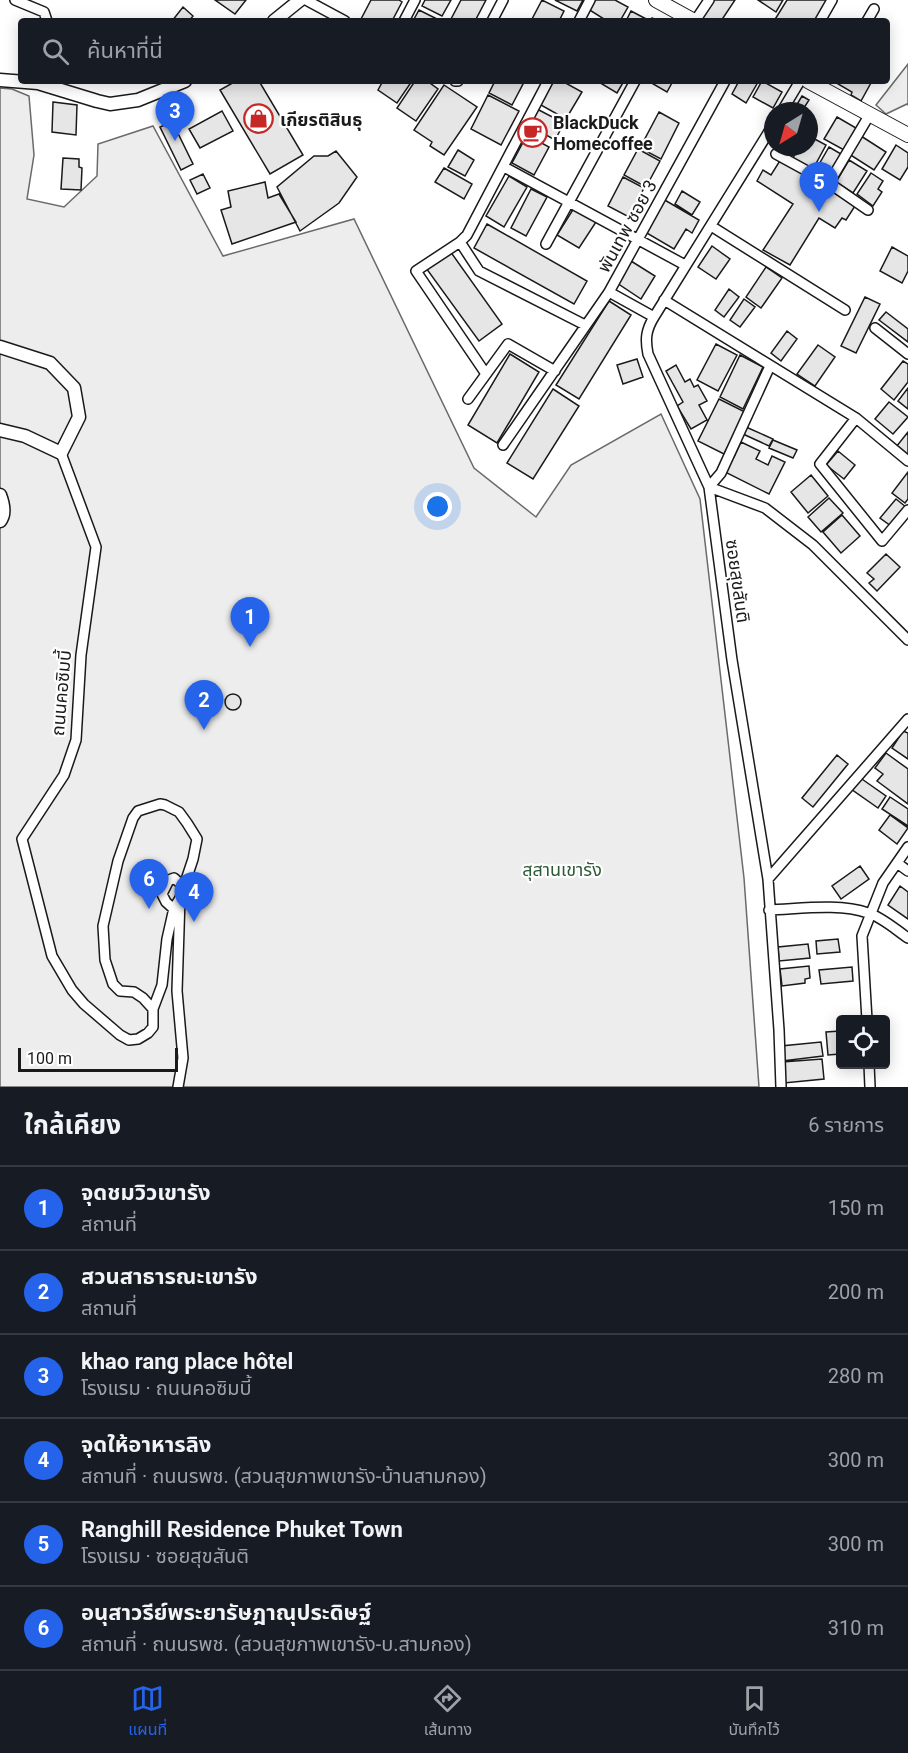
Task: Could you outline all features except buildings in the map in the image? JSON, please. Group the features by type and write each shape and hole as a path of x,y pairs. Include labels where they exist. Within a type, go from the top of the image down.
{"main road":[{"path":"656,0 672,16"},
{"path":"814,84 908,135"}],"street":[{"path":"15,0 44,12 45,18"},
{"path":"278,18 300,0"},
{"path":"306,0 339,18"},
{"path":"406,18 415,0"},
{"path":"494,18 503,0"},
{"path":"581,18 590,0"},
{"path":"697,18 709,0"},
{"path":"822,18 831,0"},
{"path":"869,18 874,9"},
{"path":"0,81 18,81"},
{"path":"44,84 110,104 138,100 177,84"},
{"path":"486,374 416,271 467,235 546,84"},
{"path":"546,244 633,84"},
{"name":"พันเทพ ซอย 3","path":"503,445 609,292 723,84"},
{"path":"787,102 798,84"},
{"path":"828,183 870,114"},
{"name":"ซอยสุขสันติ","path":"764,140 664,300 648,327 645,340 648,354 709,487 732,660 768,879 781,1087"},
{"path":"780,156 828,183 868,210"},
{"path":"504,167 685,265"},
{"path":"711,226 845,310"},
{"path":"460,242 478,271 585,326"},
{"path":"609,292 654,317"},
{"path":"664,300 855,418 908,461"},
{"path":"875,328 908,354"},
{"path":"468,399 508,344 555,371"},
{"path":"0,347 50,363 74,388 79,417 61,453 25,436 0,430"},
{"path":"770,366 721,473 709,487 765,508 789,526 813,545 908,640"},
{"path":"855,418 820,464 882,541 908,510"},
{"name":"ถนนคอซิมบี้","path":"61,453 96,547 81,655 76,740 64,775 22,839 52,956 72,990 84,1004 129,1040 148,1034 153,1027 153,1009"},
{"path":"0,495 4,505 3,518 0,521"},
{"path":"768,879 908,719"},
{"path":"165,805 179,812 196,839 193,860 167,939 162,985 158,997 153,1009 134,992 120,991 113,984 105,960 103,927 118,861 133,818 138,811 165,805"},
{"path":"867,1015 862,936 883,884 908,847"},
{"path":"897,863 908,871"},
{"path":"177,911 166,902 162,894 169,880 174,878 183,886"},
{"path":"770,910 820,908 857,910 870,913 908,938"},
{"path":"177,911 177,991 183,1058 178,1087"},
{"path":"143,998 153,1000 158,997"},
{"path":"869,1069 870,1087"}],"shaded area":[{"path":"908,64 908,105 886,114 876,105"},
{"path":"0,88 12,89 29,96 34,155 27,199 64,207 97,176 98,144 153,126 223,256 354,219 474,468 536,517 571,465 661,414 700,499 744,878 759,1087 0,1087"}],"place":[{"name":"เกียรติสินธุ","path":"259,119"},
{"name":"BlackDuck Homecoffee","path":"532,132"},
{"name":"khao rang place hôtel","path":"175,141"},
{"name":"Ranghill Residence Phuket Town","path":"819,212"},
{"name":"จุดชมวิวเขารัง","path":"250,647"},
{"name":"สวนสาธารณะเขารัง","path":"204,730"},
{"name":"อนุสาวรีย์พระยารัษฎาณุประดิษฐ์","path":"149,909"},
{"name":"จุดให้อาหารลิง","path":"194,922"}],"park label":[{"name":"สุสานเขารัง","path":"562,869"}]}
